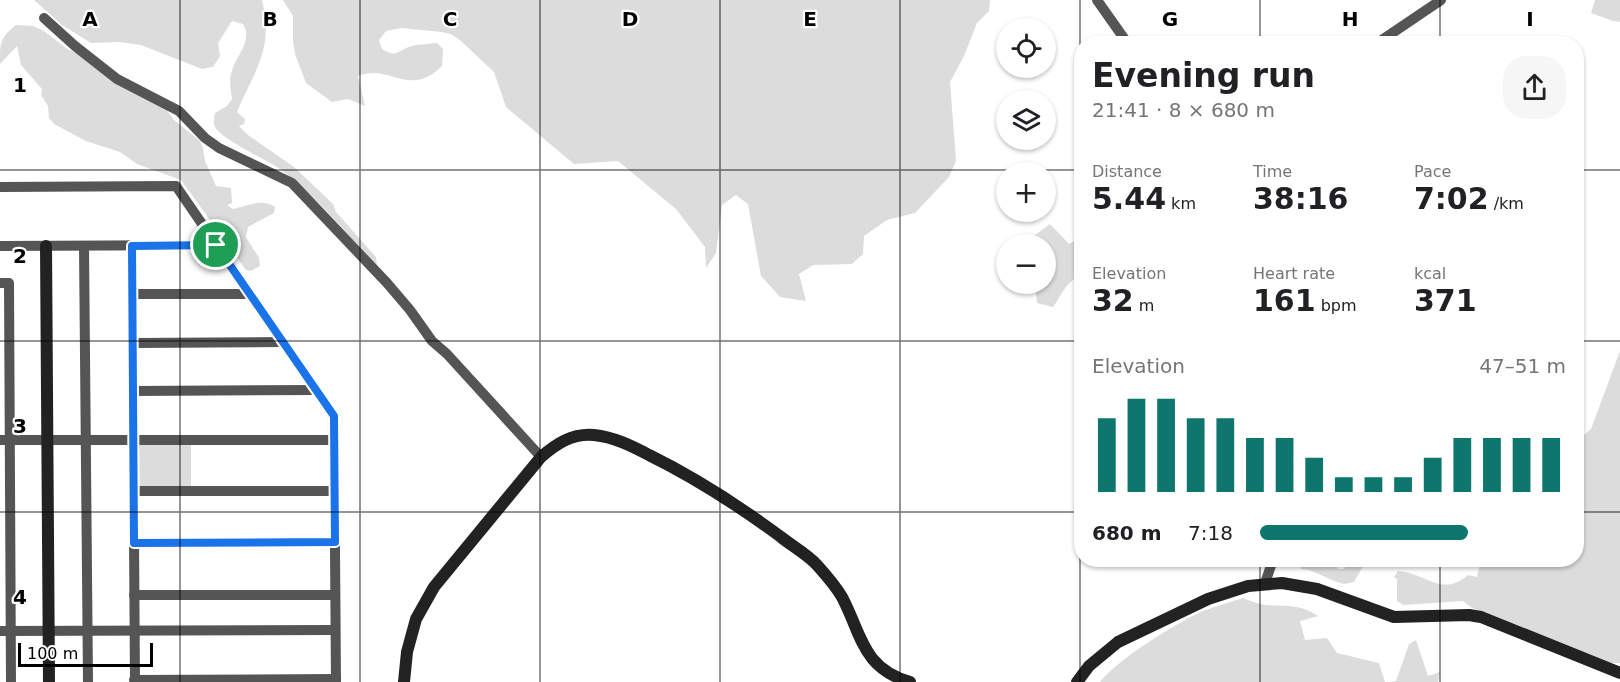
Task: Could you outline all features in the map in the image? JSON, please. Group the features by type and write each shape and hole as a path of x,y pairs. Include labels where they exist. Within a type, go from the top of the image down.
{"street":[{"path":"1097,0 1122,36"},
{"path":"1388,36 1441,0"},
{"path":"44,18 117,79 179,111 205,138 219,148 292,183 387,283 410,309 432,341 447,354 541,457"},
{"path":"0,187 176,186 334,416 336,680 135,681 132,246"},
{"path":"0,246 216,245"},
{"path":"46,246 49,682"},
{"path":"84,246 88,682"},
{"path":"0,283 9,283 5,440 6,631 11,682"},
{"path":"133,294 249,294"},
{"path":"133,343 282,342"},
{"path":"133,391 316,390"},
{"path":"404,682 407,652 413,627 434,587 541,457 567,438 593,435 621,441 684,472 757,520 814,562 842,597 862,645 872,660 880,668 910,682"},
{"path":"5,440 335,440"},
{"path":"134,491 335,491"},
{"path":"134,543 335,542"},
{"path":"1265,583 1271,567"},
{"path":"1077,682 1089,666 1127,637 1219,594 1248,585 1265,583 1282,583 1317,589 1394,617 1469,615 1481,617 1620,673 1617,682"},
{"path":"134,595 335,595"},
{"path":"6,631 335,630"}],"shaded area":[{"path":"34,0 262,0 266,33 264,46 261,59 237,112 245,119 244,124 239,126 248,135 294,167 333,204 336,212 376,257 377,266 300,185 272,164 225,137 215,127 215,113 227,106 232,99 231,74 246,37 243,24 232,21 218,43 220,56 213,67 202,69 141,45 120,42 91,43 62,25"},
{"path":"283,0 990,0 989,11 977,23 964,56 950,82 956,161 949,177 915,213 887,220 864,236 863,254 852,264 813,265 799,274 806,301 780,297 761,276 748,204 736,195 722,205 716,253 706,268 705,247 676,209 618,161 574,164 506,107 494,72 451,34 401,28 386,31 379,40 382,49 395,54 412,46 437,43 443,49 442,66 419,80 370,73 358,76 365,106 348,99 332,102 306,83 295,54 293,16"},
{"path":"1595,0 1620,0 1620,22 1591,13"},
{"path":"16,25 33,26 44,31 66,48 88,59 166,109 174,120 200,141 205,161 216,186 231,188 232,203 227,205 233,209 260,203 275,207 274,213 248,227 246,237 259,258 260,266 251,271 246,270 181,180 137,164 120,152 86,141 54,124 49,118 48,106 41,95 42,89 21,65 17,46 0,64 2,41"},
{"path":"1050,224 1069,244 1074,241 1074,280 1053,307 1037,303 1036,294 1056,294 1056,234 1036,234"},
{"path":"1620,351 1620,663 1607,663 1472,608 1463,601 1403,605 1397,601 1397,579 1394,577 1398,571 1442,584 1450,584 1468,575 1477,577 1479,567 1584,567 1584,435 1591,429"},
{"path":"191,444 191,488 139,487 138,447 140,445"},
{"path":"1301,567 1344,569 1345,567 1363,567 1354,582 1344,584 1301,569"},
{"path":"1243,598 1263,605 1293,606 1312,612 1318,616 1300,621 1305,640 1327,638 1337,653 1379,663 1385,682 1100,682 1133,653 1178,624 1203,611"},
{"path":"1416,640 1428,676 1440,672 1438,682 1389,682 1396,681 1409,644"}],"route":[{"path":"216,245 334,416 335,542 134,543 132,246 216,245"}]}
